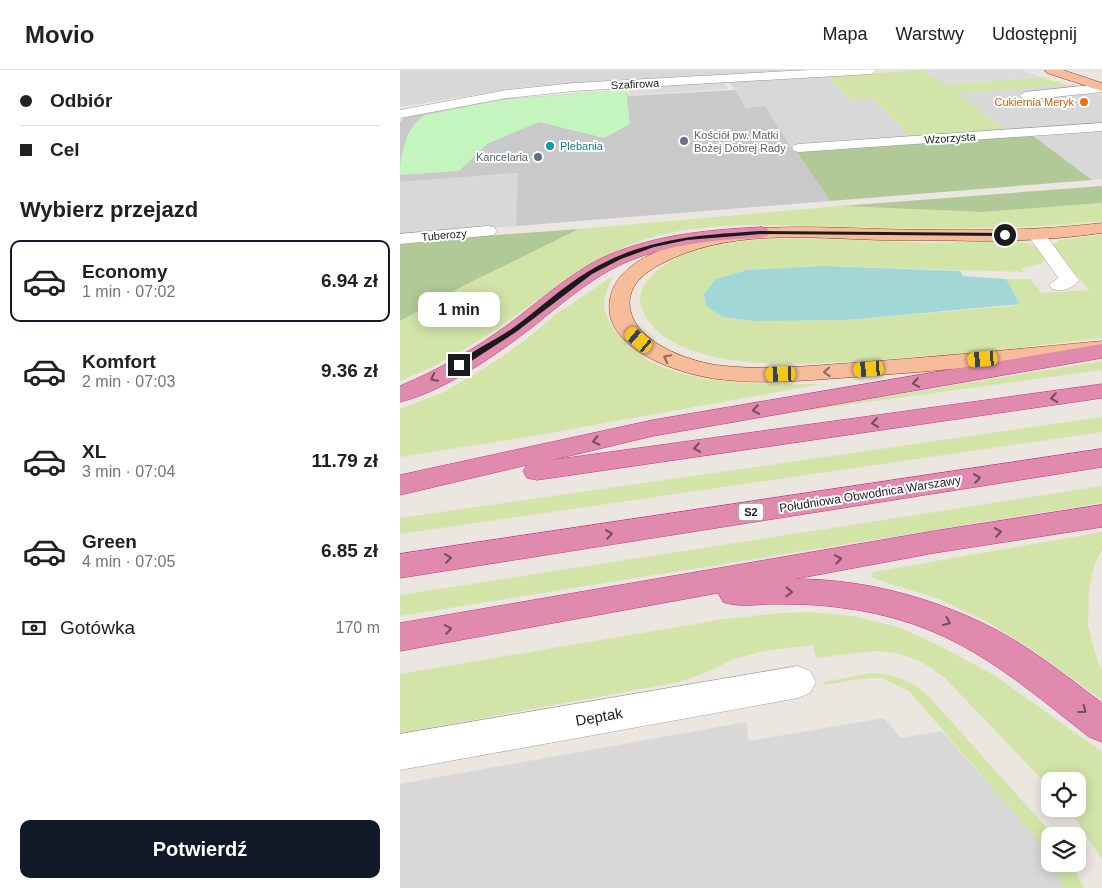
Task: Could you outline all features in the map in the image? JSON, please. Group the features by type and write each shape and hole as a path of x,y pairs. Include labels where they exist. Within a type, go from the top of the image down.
{"highway":[{"path":"400,395 459,365 514,331 590,273 619,258 652,246 687,238 761,232"},
{"path":"400,485 654,428 1102,350"},
{"path":"400,490 1102,391"},
{"name":"Południowa Obwodnica Warszawy","path":"400,566 1102,458"},
{"path":"400,638 934,542 1102,516"},
{"path":"601,602 771,591 834,594 881,600 921,610 955,625 992,645 1102,725"}],"main road":[{"path":"1051,70 1102,87"},
{"path":"1102,228 1036,234 974,235 761,232 692,244 644,264 628,279 619,299 621,318 630,333 647,348 676,362 716,372 762,375 904,367 1102,350"}],"street":[{"name":"Szafirowa","path":"400,114 508,94 574,88 871,70"},
{"path":"1024,96 1102,87"},
{"name":"Wzorzysta","path":"799,148 1102,127"},
{"name":"Tuberozy","path":"400,239 488,231"},
{"path":"1036,234 1067,275 1069,280 1059,285"},
{"name":"Deptak","path":"400,752 798,682"}],"shaded area":[{"path":"400,70 813,70 522,87 400,107"},
{"path":"923,70 1021,70 1041,77 946,85"},
{"path":"827,76 851,100 874,99 913,138 791,147 765,106 746,108 730,82"},
{"path":"724,82 728,89 630,95 628,88"},
{"path":"1072,84 1102,95 1102,125 1008,132 956,93"},
{"path":"626,90 628,96 735,90 746,108 765,106 791,147 794,147 830,201 516,226 518,173 400,182 400,122 405,117 515,96 517,98"},
{"path":"1102,130 1102,179 1092,180 1032,135"},
{"path":"519,173 516,226 400,236 400,182"},
{"path":"884,718 901,738 942,731 1041,844 1041,872 1056,872 1063,888 400,888 400,784 746,722 749,741"}],"green space":[{"path":"923,70 946,85 1041,77 1067,85 957,93 1008,132 913,138 874,99 851,100 827,76"},
{"path":"626,90 630,124 604,138 539,122 487,144 459,171 400,175 405,142 413,126 425,115 499,100"},
{"path":"1032,135 1092,180 830,201 797,152"},
{"path":"1102,186 1102,203 983,212 841,206"},
{"path":"1102,203 1102,221 1071,224 946,228 756,225 707,227 660,235 613,253 591,265 466,348 434,366 400,381 400,321 465,285 579,229 840,206 983,212"},
{"path":"579,229 465,285 400,321 400,242"},
{"path":"1102,235 1102,338 928,356 829,363 764,363 722,358 684,348 652,326 646,318 640,302 642,289 655,273 666,264 692,252 724,244 797,238 937,243 1009,241 1033,245 1046,259 1041,264 1021,268 1024,272 823,266 747,270 716,279 754,321 847,320 1012,306 1020,304 1006,279 1030,279 1042,293 1089,290 1054,249 1053,245 1059,240"},
{"path":"613,276 606,293 604,305 608,319 616,332 634,351 656,364 682,374 710,379 769,384 822,384 538,435 400,457 400,409 444,392 486,367 524,341 555,315"},
{"path":"1102,361 1102,370 809,409"},
{"path":"1102,417 1102,432 400,534 400,518"},
{"path":"1102,486 1102,503 400,616 400,595"},
{"path":"1102,532 1102,550 1095,563 1089,588 1088,625 1097,660 1102,670 1102,700 1033,650 986,621 939,599 875,579 872,576 873,572"},
{"path":"810,612 852,616 898,627 938,645 994,675 1102,752 1102,859 1086,835 1086,827 1081,827 1074,817 1086,817 1086,772 1041,772 1041,779 945,678 922,662 897,653 873,651 816,658 813,645 764,651 733,659 710,671 679,682 400,733 400,674 724,619"},
{"path":"880,673 911,683 925,693 1046,827 1041,827 1041,844 909,691 882,678 859,679 825,685 824,682"},
{"path":"1056,872 1076,872 1084,888 1063,888"}],"water":[{"path":"823,266 960,271 963,276 1006,279 1020,304 847,320 754,321 723,317 706,306 704,294 716,279 747,270"}],"place":[{"name":"Cukiernia Meryk","path":"1084,102"},
{"name":"Kościół pw. Matki Bożej Dobrej Rady","path":"684,141"},
{"name":"Plebania","path":"550,146"},
{"name":"Kancelaria","path":"538,157"}],"route":[{"path":"459,365 514,331 590,273 619,258 652,246 687,238 761,232 1005,235"}]}
